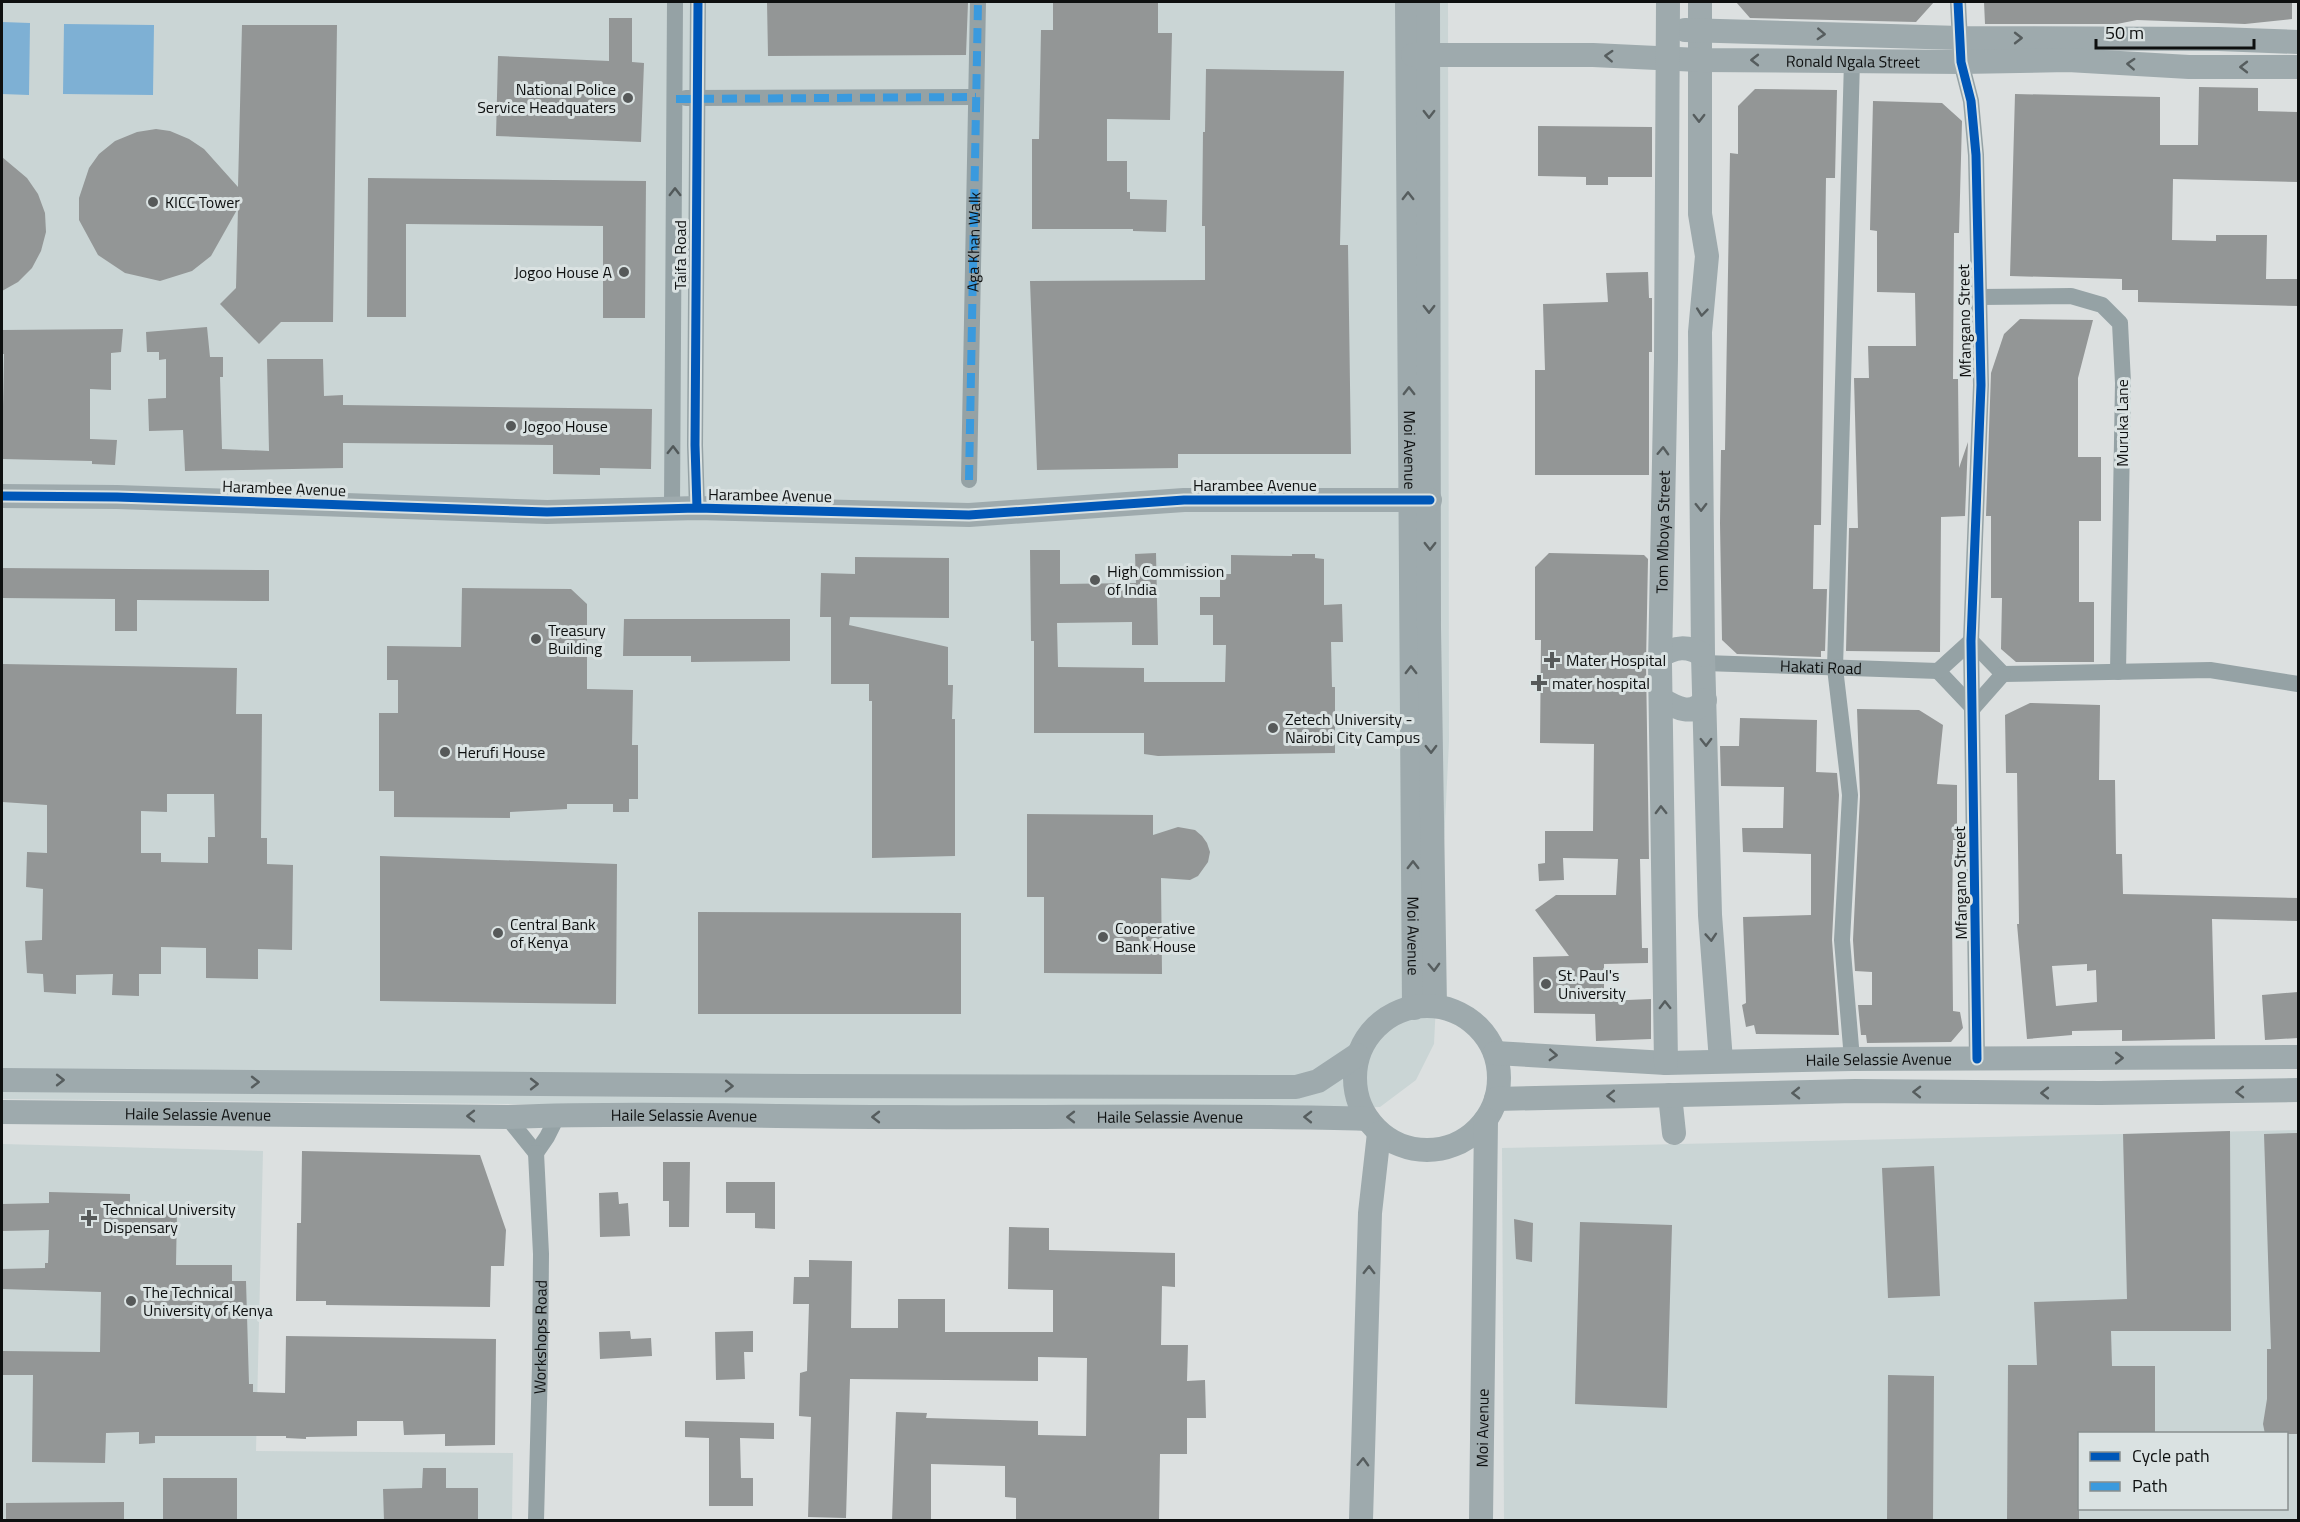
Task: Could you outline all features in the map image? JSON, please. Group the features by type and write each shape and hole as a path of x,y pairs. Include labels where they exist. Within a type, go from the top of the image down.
{"main road":[{"name":"Moi Avenue","path":"1407,2 1418,55"},
{"name":"Moi Avenue","path":"1424,1007 1429,628 1420,500 1418,55 1428,2"},
{"name":"Tom Mboya Street","path":"1666,1063 1660,656 1666,360 1668,2"},
{"path":"1700,2 1700,214 1707,256 1700,332 1703,659 1710,915 1720,1061"},
{"name":"Ronald Ngala Street","path":"1668,29 1960,38 2218,39 2298,42"},
{"name":"Ronald Ngala Street","path":"1418,55 1593,55 1699,60 1961,62 2068,60 2189,67 2298,67"},
{"name":"Harambee Avenue","path":"2,496 117,497 547,512 697,508 969,515 1184,500 1420,500"},
{"path":"1660,656 1684,648 1703,659"},
{"path":"1661,699 1678,708 1692,710 1705,700"},
{"path":"1424,1007 1450,1010 1469,1019 1484,1034 1495,1053 1499,1076 1491,1110"},
{"name":"Haile Selassie Avenue","path":"2,1080 1277,1088 1296,1087 1318,1081 1357,1055 1366,1037 1383,1020 1405,1009 1424,1007"},
{"name":"Haile Selassie Avenue","path":"1495,1053 1666,1063 1852,1059 2298,1058"},
{"path":"1357,1055 1356,1079 1360,1102 1373,1126 1361,1521"},
{"name":"Haile Selassie Avenue","path":"2,1112 507,1117 558,1115 1256,1117 1373,1126 1396,1143 1415,1149 1435,1150 1455,1145 1472,1134 1491,1110 1670,1095 1855,1091 2100,1093 2298,1090"},
{"path":"1670,1095 1674,1133"},
{"name":"Moi Avenue","path":"1481,1521 1491,1110"}],"street":[{"name":"Taifa Road","path":"672,508 675,2"},
{"name":"Taifa Road","path":"697,508 694,445 698,2"},
{"name":"Aga Khan Walk","path":"969,480 978,2"},
{"name":"Mfangano Street","path":"1958,2 1961,62 1971,101 1976,155 1981,385 1971,641 1977,1059"},
{"path":"1852,61 1835,668 1850,795 1842,940 1852,1059"},
{"path":"676,99 976,97"},
{"name":"Muruka Lane","path":"1979,297 2071,296 2102,305 2120,323 2123,383 2118,672"},
{"path":"2003,674 1973,708 1938,671 1971,641 2003,674 2210,670 2298,684"},
{"name":"Hakati Road","path":"1703,659 1835,668 1938,671"},
{"path":"507,1117 536,1153 558,1115"},
{"name":"Workshops Road","path":"536,1153 541,1254 536,1521"}],"shaded area":[{"path":"2,2 1448,2 1449,742 1434,1044 1416,1080 1380,1107 1202,1111 2,1099"},
{"path":"2298,1130 2298,1520 1504,1520 1502,1148"},
{"name":"The Technical University of Kenya","path":"2,1144 263,1151 256,1451 513,1453 512,1520 2,1520"}],"water":[{"path":"2,22 30,23 29,95 2,94"},
{"path":"64,24 154,25 153,95 63,94"}],"building":[{"path":"767,2 968,2 966,55 768,56"},
{"path":"1053,2 1158,2 1158,33 1172,33 1170,120 1107,119 1107,161 1127,161 1127,192 1130,192 1130,199 1167,200 1166,232 1133,231 1133,229 1032,229 1032,139 1039,139 1041,30 1053,30"},
{"path":"1736,2 1934,2 1916,22 1750,18"},
{"path":"1984,2 2292,2 2292,19 2245,24 2137,20 2117,24 1985,24"},
{"name":"National Police Service Headquaters","path":"609,18 632,18 632,62 644,63 641,142 496,136 498,56 609,61"},
{"path":"242,25 337,25 333,322 281,322 259,344 220,304 236,288 238,208 211,256 192,271 160,281 125,273 98,255 79,220 79,198 89,168 99,154 115,141 137,132 156,129 170,131 189,139 204,149 238,187"},
{"path":"1206,69 1344,71 1340,245 1348,245 1351,454 1178,454 1178,468 1037,470 1030,281 1205,280 1205,226 1202,226"},
{"path":"2199,87 2258,88 2258,111 2298,112 2298,182 2173,179 2172,240 2216,241 2216,235 2267,235 2266,279 2298,279 2298,306 2138,302 2138,290 2122,290 2122,279 2010,276 2015,94 2160,97 2160,145 2198,145"},
{"path":"1755,89 1837,90 1835,178 1826,178 1821,525 1814,525 1813,589 1827,589 1825,651 1821,651 1821,657 1737,654 1722,640 1721,450 1725,450 1730,153 1738,154 1738,106"},
{"path":"1873,101 1942,103 1962,121 1959,233 1954,233 1953,379 1958,379 1959,468 1968,442 1965,516 1941,517 1940,652 1846,651 1849,528 1858,528 1854,378 1869,378 1868,346 1916,346 1915,293 1877,292 1877,231 1870,230"},
{"path":"1538,126 1652,127 1652,177 1608,177 1608,185 1586,185 1586,177 1538,176"},
{"path":"2,157 27,178 38,194 45,213 46,232 41,251 32,268 18,282 2,291"},
{"name":"Jogoo House A","path":"368,178 646,181 645,318 603,318 603,226 406,224 406,317 367,317"},
{"path":"1648,272 1649,298 1652,298 1652,352 1649,352 1649,475 1535,475 1535,370 1545,370 1543,304 1608,302 1606,273"},
{"path":"2020,319 2093,320 2078,378 2078,457 2101,457 2101,521 2079,521 2079,602 2094,602 2094,662 2016,662 2001,649 2002,598 1991,598 1991,516 1986,516 1991,373 2004,334"},
{"path":"207,327 210,357 223,357 223,377 220,377 222,449 269,451 267,359 323,359 324,396 343,395 343,405 652,409 651,469 600,468 600,475 553,474 553,445 343,443 343,468 185,471 183,430 149,431 148,399 166,398 166,359 159,360 159,352 147,352 146,332"},
{"path":"123,329 121,352 111,353 111,390 90,389 90,439 117,440 115,465 92,464 92,461 2,459 4,354 2,354 2,330"},
{"path":"1030,550 1060,550 1060,584 1136,583 1135,554 1156,553 1158,645 1132,645 1132,622 1057,623 1058,667 1144,668 1144,682 1225,682 1226,645 1213,645 1213,615 1200,615 1200,597 1220,597 1220,574 1231,574 1231,555 1315,554 1315,558 1324,559 1324,605 1342,604 1343,642 1331,642 1332,687 1335,687 1335,753 1158,756 1144,754 1144,733 1034,733 1034,641 1031,641"},
{"path":"1549,553 1644,555 1648,559 1646,664 1649,859 1640,859 1642,948 1648,948 1648,963 1604,964 1604,1001 1651,999 1651,1039 1596,1041 1595,1014 1534,1013 1533,957 1569,956 1535,910 1556,895 1616,895 1618,859 1563,858 1564,880 1539,881 1538,864 1545,863 1545,831 1593,831 1594,744 1540,743 1541,640 1535,640 1535,567"},
{"path":"855,557 949,558 949,618 850,617 849,625 948,647 948,685 953,685 952,719 955,719 955,856 872,858 872,701 869,701 869,684 831,684 831,617 820,617 821,573 855,574"},
{"path":"2,568 269,570 269,601 137,600 137,631 115,631 115,599 2,598"},
{"path":"462,588 571,589 587,604 587,689 633,690 632,745 638,745 638,799 629,799 629,812 613,812 613,804 567,804 567,809 510,812 510,818 394,817 394,791 379,791 379,713 398,713 398,680 387,680 387,646 461,647"},
{"path":"624,619 790,619 790,661 691,662 691,656 623,656"},
{"path":"2,664 237,668 236,714 262,714 261,838 267,838 267,864 293,865 292,950 258,949 258,979 206,978 206,948 161,947 161,974 139,974 139,996 112,995 113,974 76,975 76,994 44,992 43,974 27,973 25,941 42,940 43,889 26,887 27,852 47,853 47,805 2,802","holes":["167,794 214,794 215,837 208,837 208,863 161,862 161,853 141,853 141,811 167,812"]},
{"path":"2030,703 2100,705 2099,780 2115,780 2116,854 2122,854 2123,894 2298,898 2298,921 2212,919 2215,1039 2122,1041 2122,1030 2072,1031 2072,1035 2027,1039 2017,924 2019,924 2017,773 2006,773 2005,715","holes":["2087,964 2087,971 2096,970 2097,1002 2056,1006 2052,966"]},
{"path":"1857,709 1919,710 1943,725 1937,784 1957,785 1957,840 1953,840 1953,1011 1960,1012 1963,1028 1951,1042 1867,1043 1866,1035 1861,1035 1858,1005 1872,1005 1872,972 1855,971 1853,940 1860,796"},
{"path":"1740,718 1817,720 1816,772 1837,773 1839,795 1832,940 1839,1035 1756,1034 1754,1025 1746,1027 1742,1005 1746,1003 1743,917 1811,915 1811,854 1743,852 1742,828 1783,828 1784,787 1721,786 1720,746 1739,746"},
{"path":"1027,814 1153,815 1153,835 1178,827 1195,830 1202,836 1210,852 1208,862 1198,876 1190,880 1161,878 1162,974 1044,973 1044,897 1027,897"},
{"name":"Central Bank of Kenya","path":"380,856 617,864 616,1004 380,1001"},
{"path":"698,912 961,913 961,1014 698,1014"},
{"path":"2298,992 2298,1038 2265,1040 2262,995"},
{"path":"2230,1131 2231,1331 2111,1331 2112,1366 2155,1366 2155,1432 2078,1432 2079,1521 2007,1521 2008,1365 2037,1365 2034,1302 2127,1299 2123,1134"},
{"path":"2298,1133 2298,1434 2265,1432 2263,1424 2267,1399 2267,1349 2271,1349 2264,1134"},
{"path":"302,1151 480,1155 506,1230 504,1266 491,1266 490,1307 326,1305 326,1301 296,1301 297,1223 301,1223"},
{"path":"663,1162 690,1162 689,1227 669,1227 669,1201 663,1201"},
{"path":"1934,1166 1940,1296 1888,1298 1882,1168"},
{"path":"726,1182 775,1182 775,1229 755,1228 755,1213 726,1213"},
{"path":"49,1192 130,1194 130,1209 177,1210 176,1265 232,1265 232,1281 246,1281 249,1384 253,1384 253,1392 285,1393 286,1336 496,1339 495,1445 445,1446 445,1434 404,1435 403,1421 357,1421 357,1436 306,1437 306,1439 286,1438 286,1436 155,1436 155,1443 139,1444 139,1432 106,1433 105,1463 32,1462 33,1375 2,1375 2,1351 100,1352 101,1292 2,1289 2,1269 45,1268 45,1263 48,1263 49,1230 2,1231 2,1204 49,1203"},
{"path":"618,1192 619,1204 628,1203 630,1236 600,1237 599,1193"},
{"path":"1514,1219 1533,1223 1532,1262 1516,1259"},
{"path":"1580,1222 1672,1225 1667,1408 1575,1404"},
{"path":"1009,1227 1049,1228 1049,1250 1175,1253 1175,1287 1162,1286 1161,1345 1188,1345 1187,1381 1205,1380 1206,1418 1187,1418 1187,1454 1160,1454 1159,1521 1016,1521 1016,1498 1005,1497 1005,1466 931,1464 931,1521 892,1521 896,1412 927,1413 926,1418 1038,1421 1038,1435 1086,1436 1087,1358 1038,1357 1038,1381 850,1379 846,1518 808,1517 811,1417 799,1416 800,1373 807,1371 809,1304 793,1304 794,1277 809,1277 809,1260 852,1261 851,1328 898,1328 898,1299 945,1299 945,1332 1053,1332 1053,1290 1008,1289"},
{"path":"630,1331 631,1339 651,1338 652,1356 600,1359 599,1332"},
{"path":"753,1331 753,1352 744,1352 745,1379 716,1380 715,1332"},
{"path":"1888,1375 1934,1376 1933,1521 1887,1521"},
{"path":"685,1421 774,1423 774,1439 740,1438 741,1478 753,1478 753,1506 709,1506 709,1438 685,1437"},
{"path":"423,1468 446,1468 446,1488 478,1488 478,1521 384,1521 383,1489 422,1488"},
{"path":"163,1478 237,1478 237,1521 163,1521"},
{"path":"124,1502 124,1521 6,1521 6,1503"}],"marked path":[{"path":"969,480 978,2"},
{"path":"676,99 976,97"}],"cycle path":[{"path":"697,508 695,445 698,2"},
{"path":"1958,2 1961,62 1971,101 1976,155 1981,385 1971,641 1977,1059"},
{"path":"2,496 117,497 547,512 697,508 969,515 1184,500 1430,500"}],"place":[{"name":"National Police Service Headquaters","path":"628,98"},
{"name":"KICC Tower","path":"153,202"},
{"name":"Jogoo House A","path":"624,272"},
{"name":"Jogoo House","path":"511,426"},
{"name":"High Commission of India","path":"1095,580"},
{"name":"Treasury Building","path":"536,639"},
{"name":"Mater Hospital","path":"1552,660"},
{"name":"mater hospital","path":"1539,683"},
{"name":"Zetech University - Nairobi City Campus","path":"1273,728"},
{"name":"Herufi House","path":"445,752"},
{"name":"Central Bank of Kenya","path":"498,933"},
{"name":"Cooperative Bank House","path":"1103,937"},
{"name":"St. Paul's University","path":"1546,984"},
{"name":"Technical University Dispensary","path":"89,1218"},
{"name":"The Technical University of Kenya","path":"131,1301"}]}
